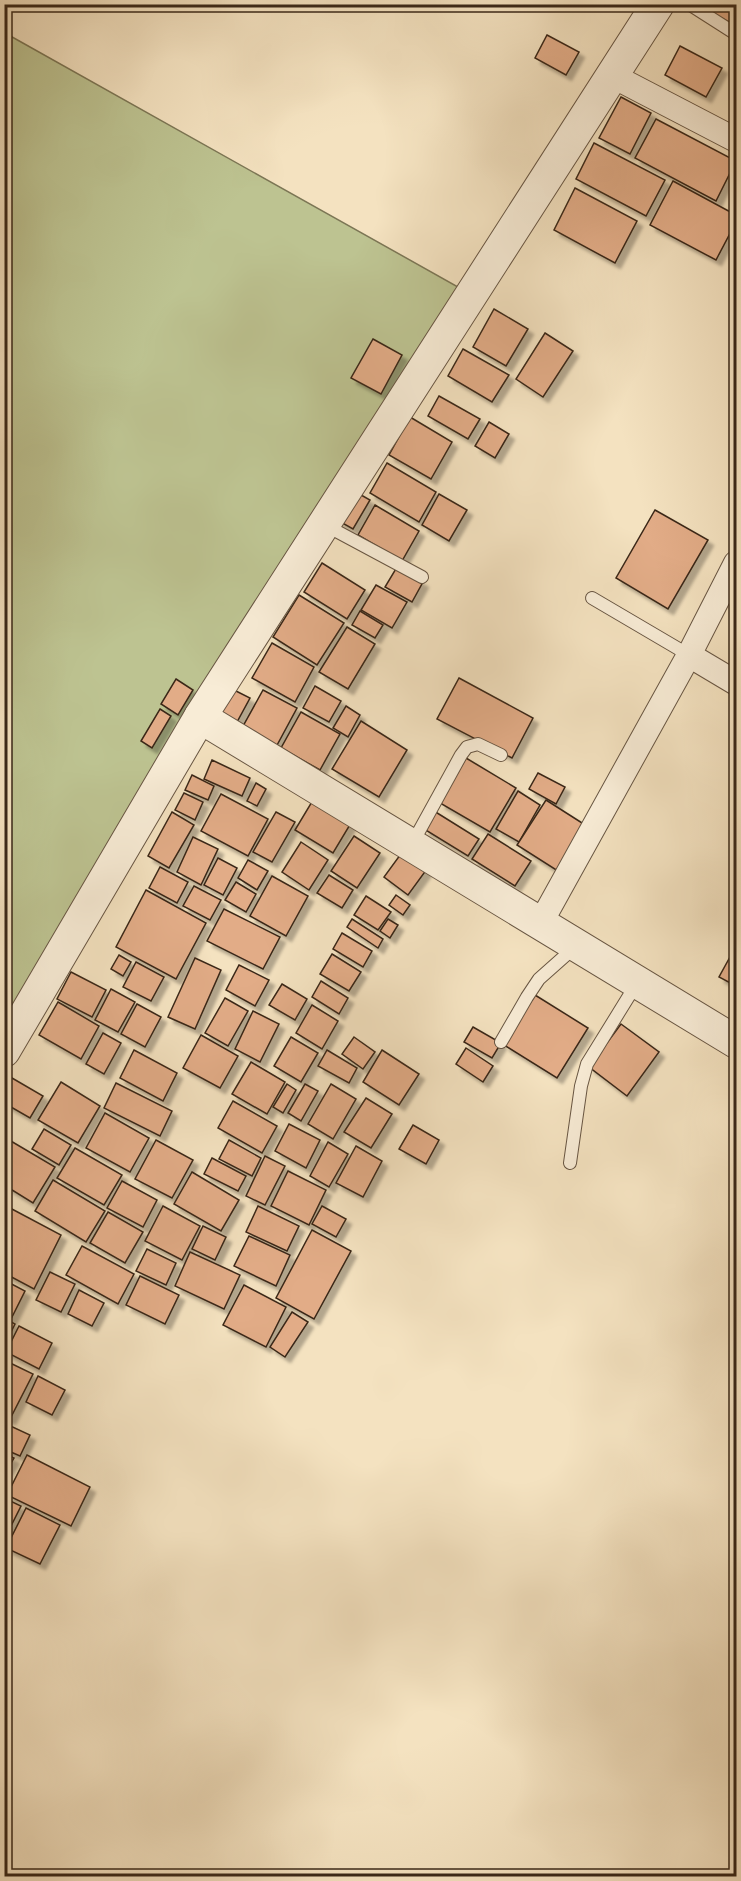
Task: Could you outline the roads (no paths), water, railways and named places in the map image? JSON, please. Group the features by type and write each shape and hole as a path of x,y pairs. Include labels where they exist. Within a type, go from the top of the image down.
{"street":[{"path":"4,1051 200,717 658,4"},
{"path":"613,76 736,140"},
{"path":"540,924 688,656 736,563"},
{"path":"688,656 736,683"},
{"path":"200,717 736,1042"}],"lane":[{"path":"689,4 736,34"},
{"path":"324,525 422,578"},
{"path":"592,598 688,656"},
{"path":"412,845 467,747 478,744 501,755"},
{"path":"501,1042 539,979 577,946"},
{"path":"570,1163 581,1086 587,1064 637,983"}]}
